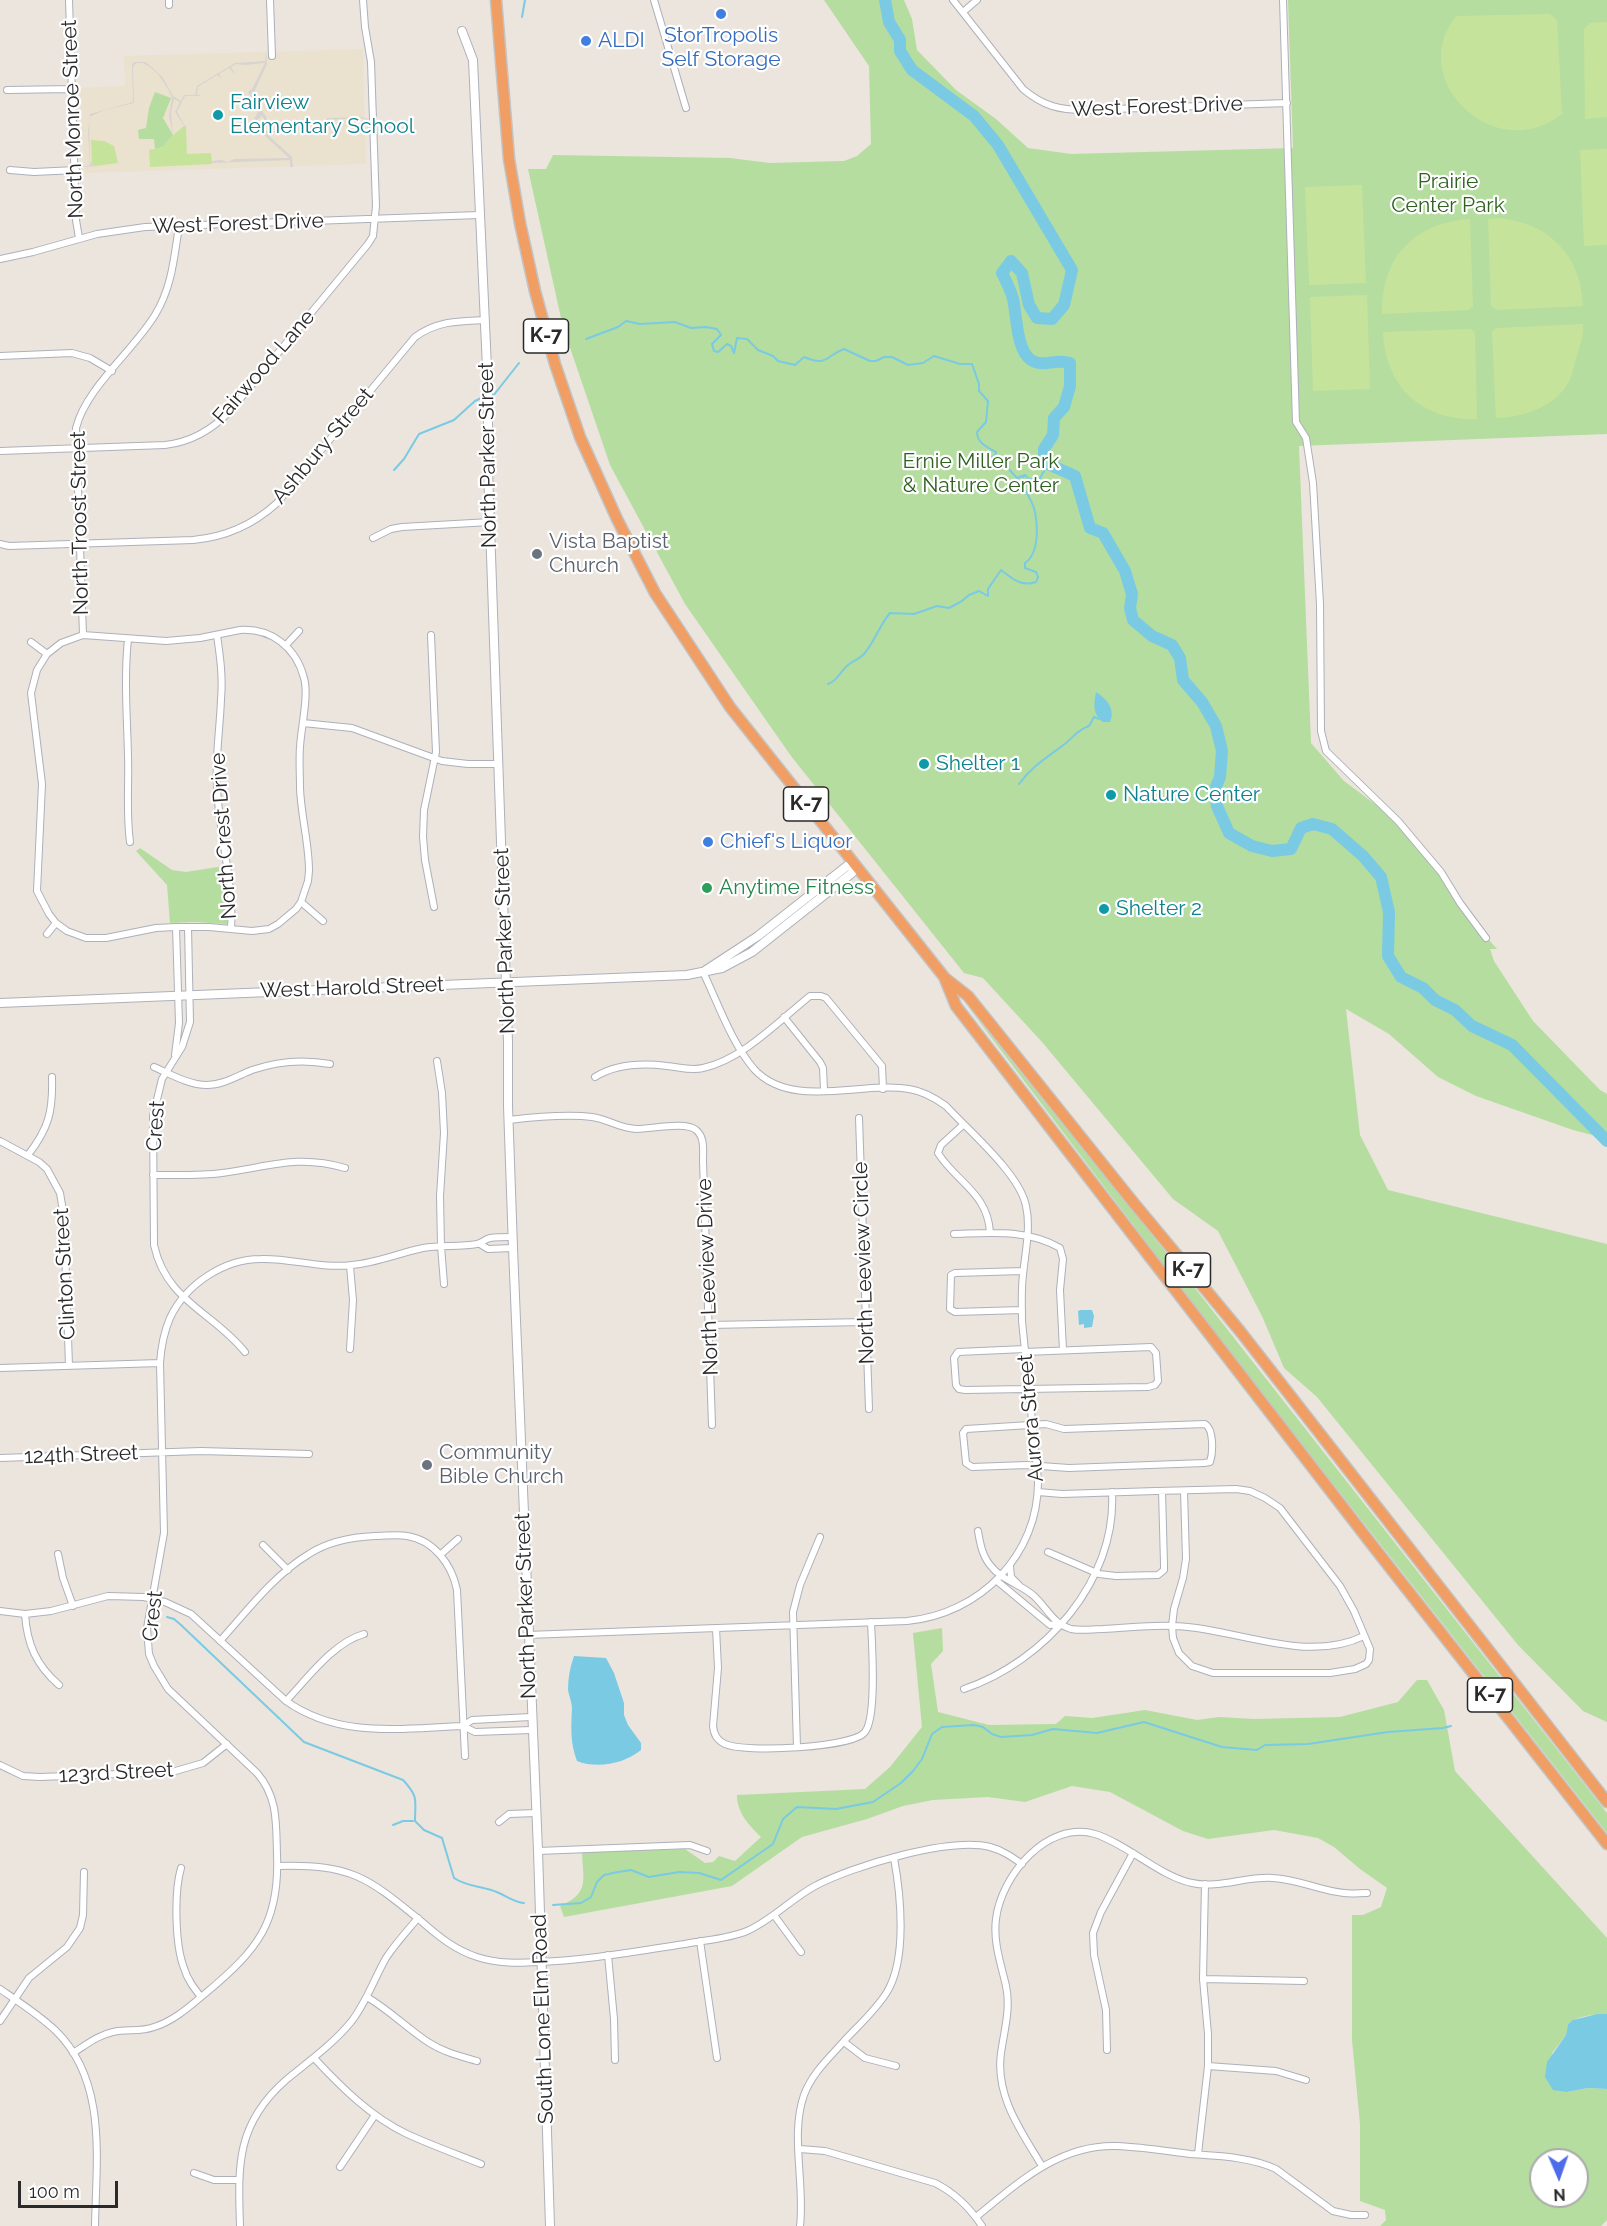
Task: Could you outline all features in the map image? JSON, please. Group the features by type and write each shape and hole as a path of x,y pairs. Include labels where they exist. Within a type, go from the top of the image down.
{"highway":[{"name":"K-7","path":"496,0 504,118 520,222 547,337 580,437 617,519 655,593 730,707 945,978 968,996 1140,1211 1240,1331 1607,1802"},
{"name":"K-7","path":"945,978 956,1006 1365,1536 1607,1844"}],"street":[{"name":"North Monroe Street","path":"69,0 76,220 79,238"},
{"path":"270,0 272,56"},
{"name":"Fairwood Lane","path":"0,451 173,444 190,439 214,426 230,411 368,244 373,236 375,219 371,62 363,0"},
{"path":"654,0 686,108"},
{"name":"West Forest Drive","path":"953,0 1023,89 1034,99 1053,108 1085,110 1287,103"},
{"path":"963,12 977,0"},
{"path":"1283,0 1296,422 1306,438 1313,483 1320,604 1323,741 1326,752 1398,821 1434,863 1486,938"},
{"name":"North Parker Street","path":"462,31 473,60 484,320 509,1060 508,1120 512,1237 536,1813"},
{"path":"7,90 72,89"},
{"path":"10,170 34,172 76,170"},
{"name":"West Forest Drive","path":"0,259 119,230 479,215"},
{"name":"North Troost Street","path":"82,634 76,428 83,408 154,316 165,297 172,276 179,226"},
{"name":"Ashbury Street","path":"0,544 9,546 204,539 235,531 251,523 277,503 415,337 426,329 444,322 484,320"},
{"path":"0,356 72,353 90,358 112,371"},
{"path":"373,538 402,526 490,522"},
{"path":"240,630 258,631 276,638 294,654 304,677 300,791 309,882 301,902 288,917 269,928 252,932 176,927 156,928 94,939 67,932 57,923 40,899 37,884 42,784 32,693 35,676 46,654 69,638 82,634 166,641 240,630"},
{"path":"286,645 299,631"},
{"name":"North Crest Drive","path":"217,634 222,678 217,740 217,786 219,822 233,909 231,929"},
{"path":"430,635 435,758 423,827 425,860 434,907"},
{"path":"128,639 125,675 130,842"},
{"path":"31,642 46,654"},
{"path":"303,723 352,728 452,763 498,764"},
{"name":"West Harold Street","path":"0,1003 669,977 703,972 722,968 752,952 852,873 855,865"},
{"path":"301,902 323,921"},
{"path":"47,934 57,923"},
{"path":"176,927 178,995"},
{"name":"North Crest Drive","path":"188,927 191,995"},
{"name":"Aurora Street","path":"527,1635 907,1621 937,1616 969,1603 999,1579 1027,1538 1038,1492 1022,1310 1027,1237 1026,1206 1021,1192 1005,1169 936,1099 909,1089 802,1091 783,1087 756,1071 742,1051 703,972"},
{"name":"Crest","path":"175,1057 179,1023 178,995"},
{"name":"Crest","path":"191,995 187,1036 162,1079 153,1116 154,1245 167,1280 183,1298 235,1339 246,1352"},
{"path":"595,1077 616,1068 629,1066 652,1065 701,1069 726,1060 742,1051 810,996 816,995 826,998 882,1066 883,1089"},
{"path":"784,1017 820,1062 823,1068 824,1090"},
{"path":"154,1067 206,1085 224,1082 266,1065 283,1062 312,1060 330,1064"},
{"path":"437,1060 442,1093 444,1133 440,1196 444,1284"},
{"path":"28,1155 48,1123 51,1113 52,1077"},
{"name":"North Leeview Drive","path":"508,1120 594,1117 630,1129 690,1126 702,1137 712,1425"},
{"name":"North Leeview Circle","path":"859,1118 869,1409"},
{"path":"963,1125 941,1145 938,1154 976,1195 988,1218 990,1233"},
{"name":"Clinton Street","path":"0,1141 28,1155 47,1169 55,1182 63,1205 69,1366"},
{"path":"153,1175 222,1173 285,1161 315,1161 345,1167"},
{"path":"954,1234 1007,1232 1043,1239 1060,1248 1063,1253 1060,1290 1063,1350"},
{"path":"512,1237 488,1239 480,1244 488,1249 513,1248"},
{"name":"Crest","path":"73,2053 102,2035 147,2029 167,2022 201,1997 232,1971 255,1945 269,1919 276,1893 278,1866 276,1822 272,1796 268,1787 257,1773 168,1689 149,1654 147,1628 164,1533 160,1363 161,1348 170,1317 183,1298 208,1276 224,1267 251,1259 350,1266 441,1246 480,1244"},
{"path":"350,1266 353,1300 350,1349"},
{"path":"1022,1310 955,1312 950,1309 949,1280 952,1274 1023,1271"},
{"path":"710,1326 865,1322"},
{"path":"1153,1348 1156,1353 1158,1381 1153,1386 1047,1390 1029,1388 961,1390 956,1384 954,1358 960,1351 1063,1350 1153,1348"},
{"path":"0,1368 160,1363"},
{"path":"1046,1424 1064,1429 1201,1424 1209,1426 1212,1457 1208,1463 1069,1468 972,1467 966,1462 963,1433 966,1429 1033,1425 1046,1424"},
{"name":"124th Street","path":"0,1458 230,1451 309,1454"},
{"path":"1038,1492 1062,1494 1236,1489 1250,1491 1280,1508 1340,1586 1354,1611 1370,1649 1370,1660 1355,1669 1330,1673 1213,1673 1197,1669 1179,1653 1173,1638 1172,1626 1186,1560 1184,1491"},
{"path":"1048,1552 1094,1572 1116,1576 1161,1574 1164,1564 1162,1491"},
{"path":"964,1689 987,1679 1028,1655 1061,1624 1078,1602 1094,1572 1109,1531 1113,1507 1112,1492"},
{"path":"978,1531 985,1556 999,1579 1050,1625 1061,1624"},
{"path":"220,1641 288,1570 310,1553 330,1544 360,1537 408,1536 423,1541 446,1560 454,1576 457,1590 465,1756"},
{"path":"797,1747 794,1709 795,1601 820,1537"},
{"path":"440,1555 458,1539"},
{"path":"263,1545 288,1570"},
{"path":"58,1554 63,1578 73,1606"},
{"path":"1010,1566 1011,1577 1019,1586"},
{"path":"999,1579 1019,1586 1034,1596 1046,1612 1061,1624 1080,1630 1172,1626 1306,1647 1334,1646 1364,1636"},
{"path":"0,1611 25,1614 73,1606 108,1596 126,1595 153,1599 171,1604 191,1614 286,1701 298,1710 329,1723 344,1727 382,1728 463,1726 475,1732 531,1730"},
{"path":"25,1614 29,1646 42,1667 59,1685"},
{"path":"716,1628 718,1668 713,1726 717,1739 733,1746 765,1749 853,1740 864,1734 869,1723 871,1706 871,1622"},
{"path":"286,1701 339,1647 354,1637 364,1634"},
{"path":"463,1726 472,1720 531,1717"},
{"name":"123rd Street","path":"0,1766 23,1776 40,1777 172,1772 203,1763 227,1744"},
{"path":"499,1822 509,1814 536,1813"},
{"name":"South Lone Elm Road","path":"536,1813 550,2226"},
{"path":"1041,2166 1009,2110 1002,2086 1000,2068 1008,2002 996,1940 996,1921 1004,1892 1022,1864 1045,1842 1071,1833 1093,1834 1181,1880 1194,1884 1273,1878 1343,1893 1367,1893"},
{"path":"538,1851 690,1845 707,1851"},
{"path":"278,1866 322,1866 349,1872 381,1888 446,1942 474,1956 504,1962 542,1962 608,1955 743,1932 831,1878 934,1847 981,1845 1001,1850 1022,1864"},
{"path":"1107,2050 1106,2010 1094,1955 1093,1933 1101,1912 1133,1853"},
{"path":"800,2226 799,2118 805,2093 816,2073 880,2002 895,1976 900,1945 898,1878 894,1858"},
{"path":"181,1868 177,1898 180,1953 187,1976 201,1997"},
{"path":"0,2021 29,1978 67,1947 80,1928 83,1915 84,1872"},
{"path":"1198,2154 1208,2066 1208,2034 1203,1979 1205,1884"},
{"path":"774,1915 801,1952"},
{"path":"240,2226 238,2180 242,2148 255,2116 271,2094 315,2058 352,2021 367,1997 387,1956 418,1918"},
{"path":"700,1941 717,2058"},
{"path":"608,1955 615,2060"},
{"path":"1203,1979 1304,1981"},
{"path":"0,1989 13,2001 56,2031 73,2053 88,2084 94,2108 96,2132 95,2226"},
{"path":"367,1997 387,2009 435,2046 477,2061"},
{"path":"844,2042 865,2058 896,2066"},
{"path":"315,2058 334,2080 375,2115 406,2133 481,2164"},
{"path":"1208,2066 1276,2072 1306,2080"},
{"path":"340,2168 375,2115"},
{"path":"976,2217 1041,2166 1072,2152 1105,2146 1198,2154 1266,2164 1333,2211 1365,2215"},
{"path":"800,2150 825,2151 921,2178 944,2188 970,2209 982,2226"},
{"path":"194,2174 214,2180 238,2180"}],"shaded area":[{"path":"363,49 366,164 84,173 80,88 125,86 124,56"},
{"path":"266,52 267,64 255,90 256,102 267,118 265,126 262,116 257,120 264,131 277,131 278,120 279,126 325,124 327,118 362,117 368,119 370,128 367,127 367,121 363,118 327,120 327,125 279,127 279,132 266,133 292,157 293,167 290,167 290,160 212,163 211,161 228,162 234,159 289,158 262,133 254,119 259,110 248,92 252,89 265,63 236,64 231,67 236,75 229,68 219,74 221,78 217,75 198,87 197,94 201,96 185,96 177,112 185,126 189,127 185,127 175,112 180,102 174,99 171,112 173,135 169,115 172,98 158,74 143,63 136,63 133,67 134,103 105,110 90,117 90,114 133,102 132,65 134,62 145,62 153,68 163,78 173,96 181,101 184,95 195,95 197,86 235,63 265,61"},
{"path":"89,122 90,161 95,166 150,163 81,167 90,165"}],"green space":[{"path":"824,0 904,0 912,19 917,50 956,90 996,119 1028,148 1071,154 1293,148 1288,0 1607,0 1607,434 1299,446 1311,743 1344,781 1398,821 1441,872 1481,931 1497,949 1490,949 1494,961 1533,1021 1600,1090 1607,1094 1607,1139 1573,1130 1476,1096 1438,1077 1389,1034 1346,1009 1360,1135 1388,1190 1607,1244 1607,1722 1583,1711 1518,1645 1317,1397 1284,1368 1262,1316 1218,1231 1173,1199 1042,1042 983,978 964,973 791,756 685,604 610,465 563,327 528,169 546,169 553,155 730,158 770,163 844,161 857,156 871,144 869,66"},
{"path":"1550,14 1557,20 1562,114 1536,128 1510,130 1486,123 1465,108 1449,89 1442,65 1443,40 1456,16"},
{"path":"1607,22 1607,117 1585,119 1584,29 1590,23"},
{"path":"155,92 171,98 163,118 173,135 163,147 155,149 154,139 139,139 138,130 146,128 149,108"},
{"path":"184,126 186,127 187,154 211,153 212,164 150,167 149,150 163,147"},
{"path":"91,140 104,141 114,146 118,163 95,166 92,164"},
{"path":"1607,149 1607,245 1584,246 1580,150"},
{"path":"1362,185 1366,283 1309,285 1305,187"},
{"path":"1499,218 1533,227 1559,245 1569,257 1576,271 1583,306 1497,310 1491,306 1488,219"},
{"path":"1470,219 1473,306 1469,310 1382,314 1387,276 1405,247 1417,236 1432,228"},
{"path":"1367,295 1370,389 1313,391 1310,297"},
{"path":"1583,324 1582,340 1572,373 1562,392 1536,410 1516,416 1496,418 1492,332 1496,328"},
{"path":"1471,329 1475,333 1477,419 1440,414 1410,397 1399,385 1391,370 1385,352 1383,332"},
{"path":"140,848 172,870 186,872 224,866 230,908 227,924 170,923 167,885 136,851"},
{"path":"965,1003 1198,1292 1607,1813 1607,1833 1232,1355"},
{"path":"942,1628 943,1651 931,1664 938,1712 989,1725 1056,1724 1065,1716 1092,1718 1145,1710 1197,1720 1219,1717 1254,1719 1340,1717 1398,1702 1417,1680 1427,1680 1444,1710 1455,1771 1607,1938 1607,2014 1586,2016 1572,2021 1568,2024 1566,2035 1552,2053 1567,2092 1588,2088 1607,2089 1607,2220 1601,2226 1380,2226 1386,2220 1385,2210 1360,2201 1360,2124 1352,2040 1352,1915 1363,1915 1381,1907 1387,1888 1334,1847 1318,1838 1274,1830 1208,1839 1183,1831 1110,1792 1072,1786 1025,1802 988,1797 933,1800 903,1806 867,1819 802,1837 732,1886 564,1917 560,1906 576,1896 583,1885 582,1852 685,1849 705,1863 713,1862 719,1856 735,1861 761,1837 741,1813 737,1795 865,1789 890,1767 922,1727 913,1633"}],"water":[{"path":"1096,692 1111,708 1110,722 1103,722 1095,712"},
{"path":"1092,1310 1094,1316 1092,1327 1084,1328 1084,1324 1079,1325 1078,1311"},
{"path":"574,1656 606,1658 614,1673 624,1703 624,1715 641,1743 641,1750 627,1759 602,1765 577,1761 572,1741 572,1706 568,1690"},
{"path":"1607,2014 1607,2089 1588,2088 1567,2092 1553,2090 1545,2077 1547,2062 1566,2035 1568,2024 1573,2020"}],"waterway":[{"path":"522,17 525,0"},
{"path":"885,0 889,22 900,40 900,51 912,70 974,116 998,145 1072,270 1064,305 1052,319 1037,318 1029,305 1022,273 1011,261 1002,273 1012,296 1020,341 1026,355 1031,360 1041,363 1070,363 1070,386 1064,407 1054,418 1053,435 1044,449 1044,458 1048,464 1075,476 1090,528 1103,533 1125,571 1132,594 1130,608 1133,620 1152,636 1172,645 1180,658 1183,680 1202,702 1216,726 1222,751 1220,777 1215,789 1217,806 1229,833 1252,846 1272,851 1291,849 1301,828 1313,824 1332,829 1363,856 1381,877 1389,912 1388,956 1401,977 1423,988 1435,1000 1455,1010 1472,1026 1512,1045 1607,1141"},
{"path":"586,339 618,327 626,321 640,324 675,322 691,328 717,329 721,335 712,344 714,351 718,352 727,344 731,346 734,353 737,338 747,339 758,350 773,356 778,361 795,365 804,357 822,361 844,349 870,361 892,357 908,365 923,363 934,356 960,364 972,364 979,391 988,401 986,422 977,432 977,436 983,444 996,452 990,458 984,458 985,463 996,468 1002,464 1005,465 1017,478 1025,475 1029,479 1039,480 1048,464"},
{"path":"493,396 519,363"},
{"path":"394,470 404,459 419,434 454,420 475,401 483,397"},
{"path":"828,684 864,654 890,613 914,614 937,606 949,608 979,591 988,596 988,589 1001,570 1021,583 1036,582 1038,577 1036,572 1025,568 1025,563 1033,553 1037,532 1034,508 1021,481 1025,475"},
{"path":"1019,784 1041,762 1079,731 1089,726 1094,717 1099,719"},
{"path":"167,1617 181,1625 304,1742 403,1780 414,1795 415,1821 424,1830 442,1838 454,1878 524,1903"},
{"path":"553,1905 581,1903 591,1897 597,1882 604,1875 631,1870 649,1877 679,1872 699,1873 721,1880 773,1844 783,1819 797,1807 836,1809 873,1802 901,1783 922,1759 932,1734 942,1727 974,1725 983,1727 1001,1737 1032,1735 1053,1729 1097,1733 1144,1722 1222,1747 1257,1750 1265,1745 1308,1744 1388,1732 1451,1726"},
{"path":"393,1825 403,1821 413,1821"}],"place":[{"name":"StorTropolis Self Storage","path":"721,14"},
{"name":"ALDI","path":"586,41"},
{"name":"Fairview Elementary School","path":"218,115"},
{"name":"Vista Baptist Church","path":"537,554"},
{"name":"Shelter 1","path":"924,764"},
{"name":"Nature Center","path":"1111,795"},
{"name":"Chief's Liquor","path":"708,842"},
{"name":"Anytime Fitness","path":"707,888"},
{"name":"Shelter 2","path":"1104,909"},
{"name":"Community Bible Church","path":"427,1465"}],"park label":[{"name":"Prairie Center Park","path":"1448,194"},
{"name":"Ernie Miller Park & Nature Center","path":"981,474"}]}
